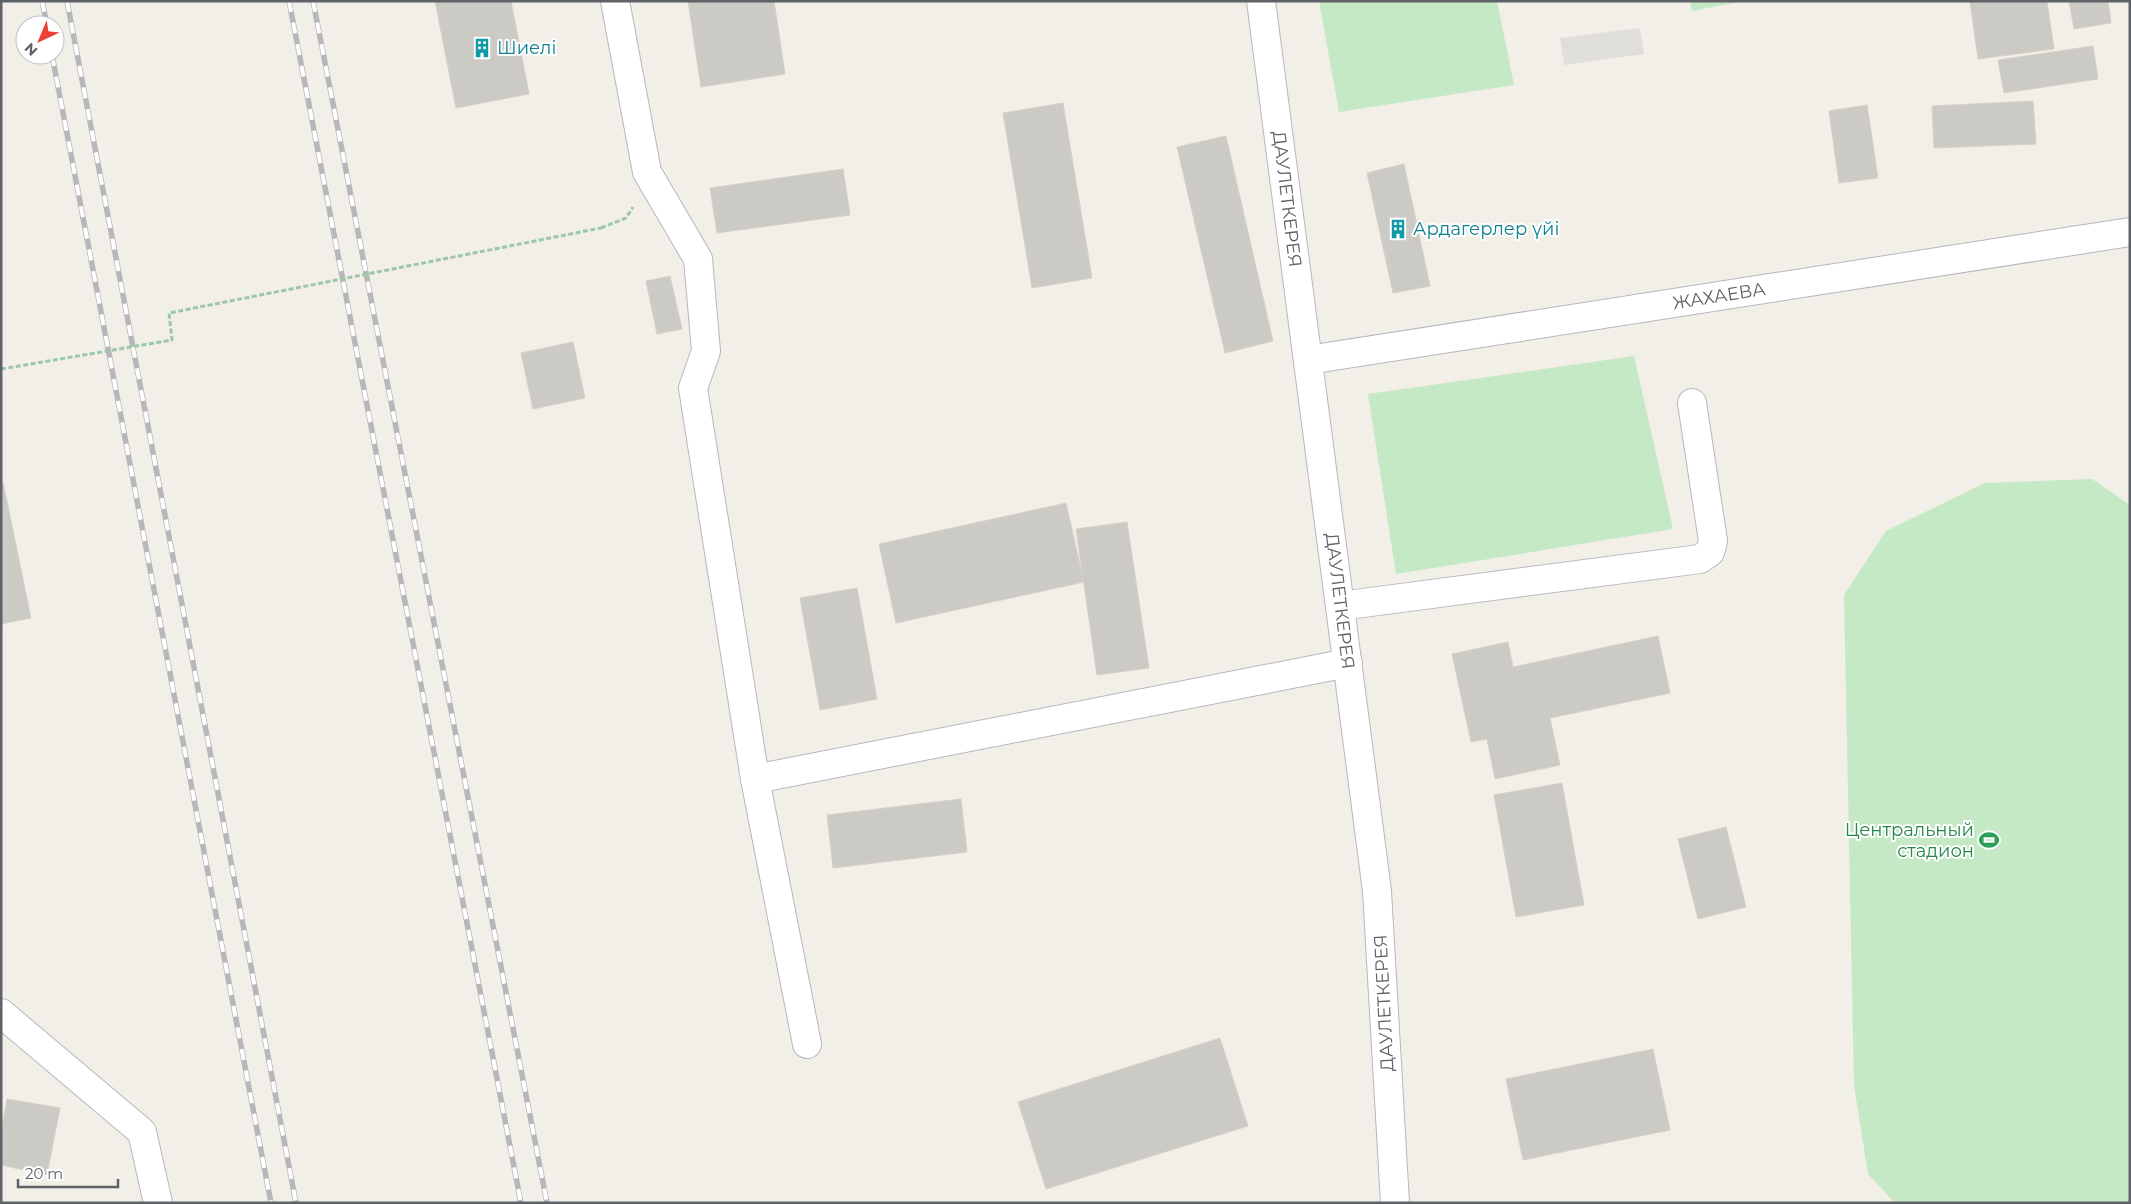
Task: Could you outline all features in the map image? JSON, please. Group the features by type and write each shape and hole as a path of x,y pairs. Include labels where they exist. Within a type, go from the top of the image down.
{"street":[{"path":"615,1 647,172 698,259 706,352 693,388 755,779 807,1044"},
{"name":"ДАУЛЕТКЕРЕЯ","path":"1261,1 1378,891 1395,1203"},
{"name":"ЖАХАЕВА","path":"1308,360 2130,232"},
{"path":"1340,606 1700,559 1710,552 1713,541 1692,403"},
{"path":"755,779 1348,663"},
{"path":"1,1013 142,1132 158,1203"}],"path":[{"path":"1,369 172,340 169,313 601,228"}],"shaded area":[{"path":"1640,28 1644,54 1564,65 1560,38"}],"green space":[{"path":"1319,1 1497,1 1514,85 1339,112"},
{"path":"1690,1 1744,1 1692,11"},
{"path":"1634,356 1673,529 1396,574 1368,394"},
{"name":"Центральный стадион","path":"2092,479 2130,505 2130,1203 1895,1203 1868,1174 1854,1085 1844,595 1886,531 1985,483"}],"building":[{"name":"Шиелі","path":"435,1 511,1 529,94 456,108"},
{"path":"688,1 774,1 785,74 701,87"},
{"path":"1970,1 2047,1 2054,49 1978,59"},
{"path":"2069,1 2108,1 2111,23 2074,29"},
{"path":"2093,46 2098,79 2004,93 1998,60"},
{"path":"2033,101 2036,144 1934,148 1932,106"},
{"path":"1063,103 1092,278 1032,288 1003,113"},
{"path":"1867,105 1878,178 1839,183 1829,111"},
{"path":"1226,136 1273,341 1225,353 1177,147"},
{"name":"Ардагерлер үйі","path":"1404,164 1430,286 1393,293 1367,173"},
{"path":"843,169 850,215 717,233 710,188"},
{"path":"670,276 682,329 657,334 646,281"},
{"path":"573,342 585,398 533,409 521,353"},
{"path":"1,482 3,482 31,618 1,624"},
{"path":"1066,503 1084,582 896,623 879,544"},
{"path":"1127,522 1149,668 1097,675 1076,529"},
{"path":"857,588 877,699 820,710 800,598"},
{"path":"1658,636 1670,693 1550,718 1560,765 1495,779 1487,739 1471,742 1452,654 1508,642 1513,667"},
{"path":"1562,783 1584,905 1516,917 1494,795"},
{"path":"961,799 967,852 833,868 827,815"},
{"path":"1726,827 1746,907 1698,919 1678,839"},
{"path":"1220,1038 1248,1126 1046,1189 1018,1102"},
{"path":"1653,1049 1670,1130 1523,1160 1506,1079"},
{"path":"7,1099 60,1108 47,1175 1,1165 1,1134"}],"railway":[{"path":"42,1 45,15"},
{"path":"67,1 296,1203"},
{"path":"289,1 521,1203"},
{"path":"313,1 547,1203"},
{"path":"54,65 271,1203"}],"place":[{"name":"Шиелі","path":"482,48"},
{"name":"Ардагерлер үйі","path":"1398,229"},
{"name":"Центральный стадион","path":"1989,840"}]}
